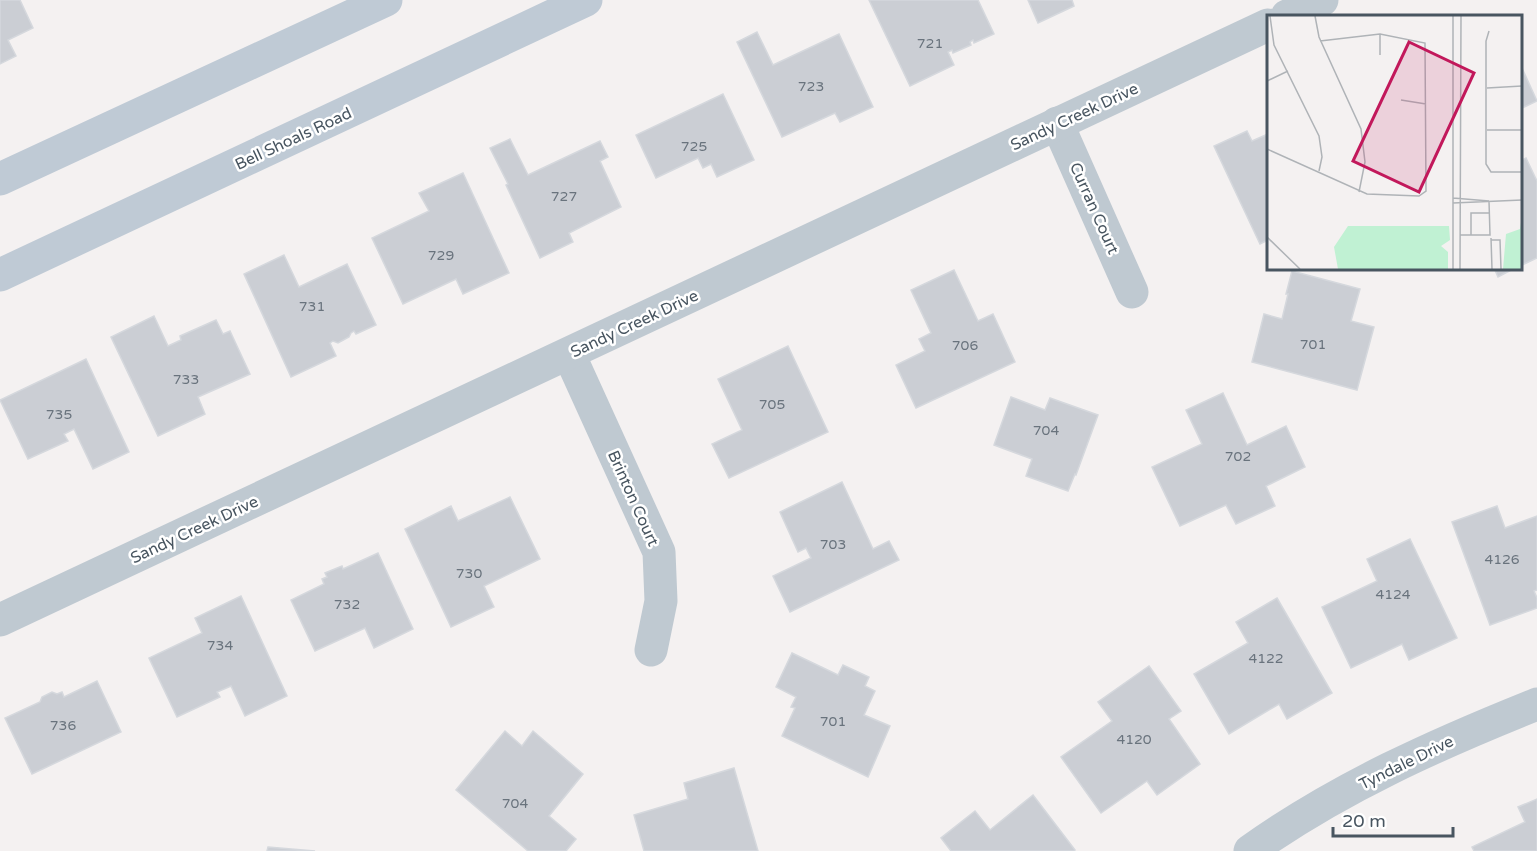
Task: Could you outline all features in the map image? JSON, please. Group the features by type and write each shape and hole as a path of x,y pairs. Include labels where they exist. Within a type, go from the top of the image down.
{"main road":[{"path":"0,178 386,0"},
{"name":"Bell Shoals Road","path":"0,275 586,0"}],"street":[{"path":"1289,15 1322,0"},
{"name":"Sandy Creek Drive","path":"0,620 1267,26"},
{"name":"Curran Court","path":"1058,123 1132,292"},
{"name":"Brinton Court","path":"569,354 659,552 661,601 651,650"},
{"name":"Tyndale Drive","path":"1250,851 1338,795 1410,758 1537,704"}],"building":[{"path":"0,0 20,0 33,28 8,40 16,56 0,64"},
{"path":"869,0 978,0 994,34 974,43 973,40 970,42 971,45 953,53 952,50 948,52 954,65 910,86"},
{"path":"1028,0 1072,0 1074,6 1038,23"},
{"path":"757,32 773,65 839,34 873,107 840,122 835,113 782,137 737,42"},
{"path":"1522,68 1537,101 1522,108"},
{"path":"723,94 754,160 717,177 711,164 703,168 698,158 656,178 636,135"},
{"path":"1247,131 1252,141 1267,134 1267,240 1260,244 1214,146"},
{"path":"510,139 528,175 600,141 608,157 600,161 621,207 569,233 573,242 540,258 490,148"},
{"path":"1526,158 1537,181 1537,258 1522,265 1522,160"},
{"path":"463,173 509,273 463,294 456,279 403,304 372,238 429,211 419,193"},
{"path":"284,255 299,287 347,264 376,325 356,334 354,331 338,343 333,341 330,343 336,356 291,377 244,274"},
{"path":"954,270 978,321 993,314 1015,362 916,408 896,365 925,351 919,339 931,333 911,290"},
{"path":"1495,270 1511,270 1498,277"},
{"path":"1292,271 1360,289 1351,321 1374,327 1357,390 1252,362 1264,314 1282,319"},
{"path":"154,316 168,346 181,340 180,336 216,320 223,334 230,331 250,374 198,397 205,414 158,436 111,337"},
{"path":"788,346 828,432 729,478 712,444 742,430 718,379"},
{"path":"86,359 129,452 93,469 74,429 64,434 68,441 28,459 0,400"},
{"path":"1223,393 1247,445 1286,426 1305,467 1266,486 1275,506 1236,524 1226,505 1180,526 1152,467 1202,444 1186,410"},
{"path":"1011,397 1045,410 1050,398 1098,415 1068,491 1026,476 1032,459 994,445"},
{"path":"842,482 873,549 889,541 899,560 790,612 773,576 811,558 806,548 798,552 780,512"},
{"path":"510,497 540,559 484,586 494,607 451,627 405,529 451,506 458,521"},
{"path":"1497,506 1505,528 1537,516 1537,590 1534,591 1537,608 1490,625 1452,522"},
{"path":"1410,539 1457,638 1409,660 1402,644 1351,668 1322,607 1377,581 1367,559"},
{"path":"378,553 413,629 374,648 365,628 315,651 291,600 324,584 322,579 327,577 325,573 342,566 343,569"},
{"path":"241,596 287,696 245,716 231,686 217,692 220,697 177,717 149,658 202,633 195,618"},
{"path":"1277,598 1332,693 1287,719 1279,704 1229,734 1194,674 1248,643 1236,622"},
{"path":"792,653 838,675 843,665 869,677 865,686 875,691 864,715 890,726 868,777 782,736 795,708 791,707 796,697 776,687"},
{"path":"1149,666 1181,711 1169,719 1200,764 1157,795 1147,781 1101,813 1061,757 1112,721 1098,702"},
{"path":"97,681 121,732 32,774 5,718 40,702 42,697 52,692 57,694 62,692 64,697"},
{"path":"505,731 522,746 533,731 583,774 549,816 576,839 566,851 528,851 456,790"},
{"path":"734,768 758,851 644,851 634,815 688,799 684,783"},
{"path":"1033,795 1074,851 951,851 941,838 975,811 990,830"},
{"path":"1537,799 1537,851 1474,851 1472,847 1525,822 1518,807"},
{"path":"268,847 315,851 267,851"}]}
